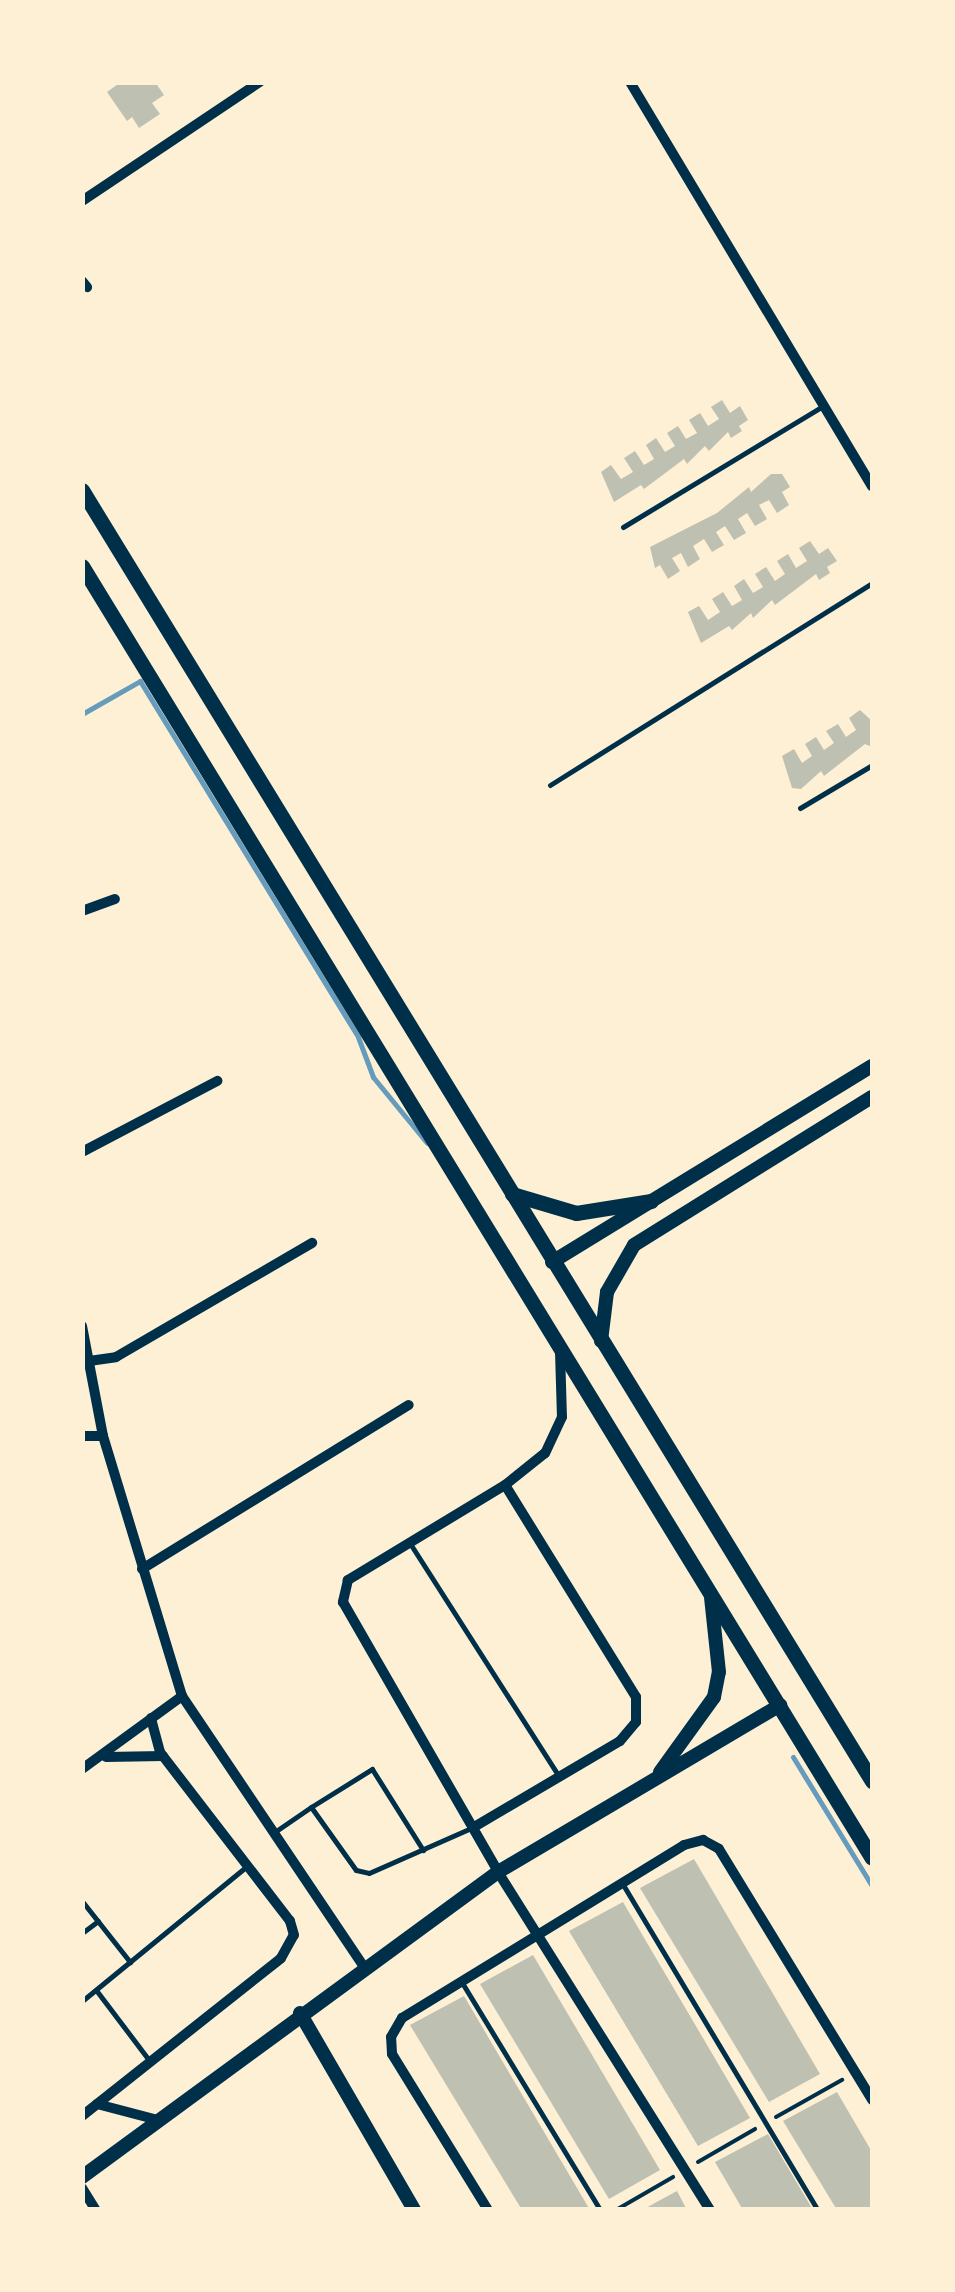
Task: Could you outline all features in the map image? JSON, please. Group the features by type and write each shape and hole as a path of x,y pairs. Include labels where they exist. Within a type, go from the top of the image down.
{"main road":[{"path":"82,490 872,1781"},
{"path":"82,566 872,1858"},
{"path":"509,1192 576,1214 651,1201"}],"street":[{"path":"82,201 260,82"},
{"path":"630,82 872,486"},
{"path":"82,911 114,899"},
{"path":"552,1262 872,1069"},
{"path":"82,1152 216,1081"},
{"path":"600,1341 607,1292 634,1245 872,1098"},
{"path":"89,1361 116,1357 312,1243"},
{"path":"82,1326 103,1436 182,1696 363,1965"},
{"path":"560,1346 562,1418 545,1452 505,1485 348,1580 343,1602 498,1872 539,1931 710,2210"},
{"path":"142,1569 408,1405"},
{"path":"82,1436 103,1436"},
{"path":"474,1827 620,1741 636,1722 636,1697 505,1485"},
{"path":"653,1780 714,1697 719,1672 710,1590"},
{"path":"82,1769 182,1696"},
{"path":"82,2178 363,1965 498,1872 780,1704"},
{"path":"82,2116 291,1945 290,1922 164,1756 151,1718"},
{"path":"100,1758 142,1752 164,1756"},
{"path":"488,2210 392,2054 392,2038 402,2018 684,1845 703,1840 719,1849 872,2100"},
{"path":"300,2014 414,2210"},
{"path":"98,2104 158,2120"},
{"path":"82,2188 96,2210"}],"lane":[{"path":"622,527 824,406"},
{"path":"550,785 872,583"},
{"path":"800,808 872,764"},
{"path":"408,1542 560,1778"},
{"path":"273,1832 372,1769 423,1850"},
{"path":"311,1807 356,1870 369,1873 474,1827"},
{"path":"82,2001 248,1865"},
{"path":"622,1883 818,2210"},
{"path":"82,1902 130,1962"},
{"path":"82,1933 98,1921"},
{"path":"461,1981 600,2210"},
{"path":"96,1990 151,2062"}],"path":[{"path":"616,2210 855,2072"}],"building":[{"path":"121,82 155,82 164,95 152,103 160,114 139,128 132,117 127,121 107,92"},
{"path":"722,400 730,413 740,406 748,420 739,426 742,431 731,438 728,432 709,451 705,446 687,464 684,459 644,489 641,485 614,502 601,472 611,465 621,479 633,472 624,458 635,451 644,465 654,459 646,445 656,438 665,452 675,446 667,433 678,426 686,439 697,433 689,420 700,413 708,426 719,419 711,407"},
{"path":"771,474 782,474 790,487 782,492 789,505 777,513 769,500 759,505 767,519 755,526 747,513 738,519 746,533 734,540 725,526 716,532 724,545 712,552 704,539 693,546 700,559 688,567 681,553 672,558 680,571 668,579 660,565 655,568 650,547 717,513"},
{"path":"810,541 819,554 828,548 837,561 827,567 830,573 819,580 816,574 775,605 772,600 753,618 751,613 732,630 729,626 701,643 688,612 699,606 708,620 720,612 712,599 723,592 732,606 742,600 734,586 744,579 753,593 763,587 755,574 766,567 775,581 785,574 777,561 788,554 796,568 807,561 799,548"},
{"path":"860,710 872,721 872,747 865,744 824,776 821,771 801,789 792,788 782,756 794,749 802,763 812,756 805,744 816,737 824,750 834,743 826,731 838,724 846,737 856,730 849,718"},
{"path":"694,1859 820,2074 769,2102 640,1888"},
{"path":"623,1902 750,2118 698,2146 569,1931"},
{"path":"533,1955 660,2170 609,2199 480,1984"},
{"path":"464,1996 590,2210 522,2210 410,2025"},
{"path":"837,2092 872,2152 872,2210 837,2210 783,2121"},
{"path":"768,2134 813,2210 743,2210 715,2162"},
{"path":"677,2191 687,2210 642,2210"}],"waterway":[{"path":"82,714 140,681 358,1037 373,1077 427,1143"},
{"path":"793,1757 872,1886"}]}
